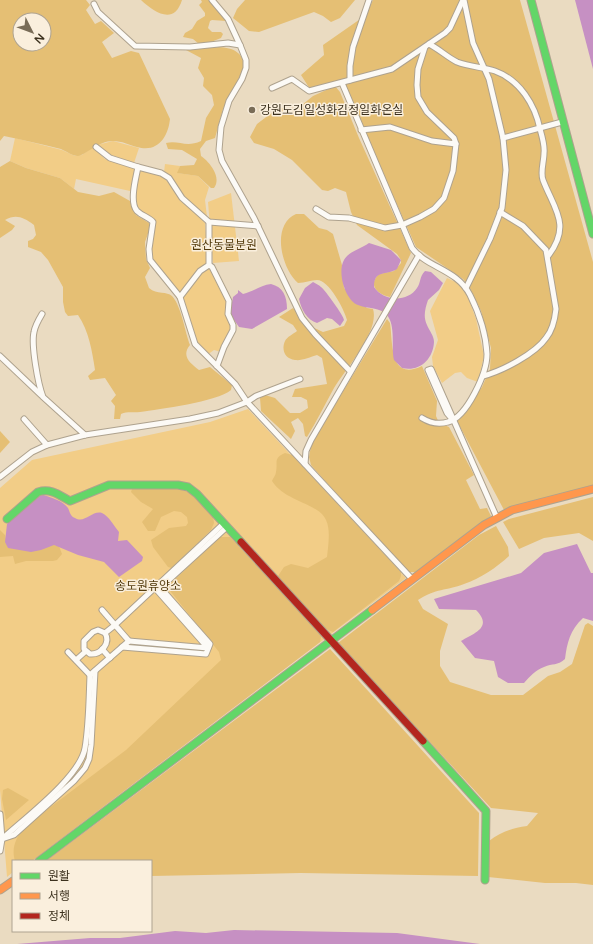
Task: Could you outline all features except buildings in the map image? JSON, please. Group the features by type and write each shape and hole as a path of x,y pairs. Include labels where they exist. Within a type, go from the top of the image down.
{"main road":[{"path":"531,0 562,122 593,234"},
{"path":"7,519 38,492 44,489 51,490 70,501 80,499 99,488 109,485 178,485 188,487 198,494 225,526 486,811 485,880"},
{"path":"40,860 484,525 512,510 593,488"},
{"path":"0,890 12,882"}],"street":[{"path":"212,0 228,18 246,60 246,68 242,79 229,101 221,127 219,150 222,161 230,178 243,196 302,318 350,371"},
{"path":"350,80 350,66 353,48 369,0"},
{"path":"272,88 292,79 309,91 392,69 427,46 450,28 464,0"},
{"path":"464,0 473,43 489,79 503,138 506,170 500,212 490,239 466,288"},
{"path":"94,4 98,12 134,46 190,47 228,43 240,45"},
{"path":"427,46 458,62 475,68 495,71 516,83 524,92 540,128 544,152 543,179 555,204 560,228 554,248 548,256"},
{"path":"316,209 328,217 349,218 386,228 402,225 434,209 444,198 453,171 456,144 454,138 427,112 418,97 416,85 418,69 427,46"},
{"path":"342,83 412,248 419,255 457,278 466,288 478,316 486,341 487,355 483,376 476,392 453,420 437,424 431,423 422,418"},
{"path":"503,138 562,122"},
{"path":"361,130 390,127 432,141 456,144"},
{"path":"96,147 105,156 161,173 169,178 182,198 209,222 258,226"},
{"path":"138,167 134,196 135,205 139,213 151,219 154,227 149,249 149,257 180,297 195,344 235,384 247,402 412,579"},
{"path":"483,376 493,373 527,355 547,338 556,309 546,250 523,226 500,212"},
{"path":"209,222 209,265 212,267 229,301 228,314 233,325 233,330 224,347 217,366"},
{"path":"305,464 306,451 311,440 419,255"},
{"path":"180,297 200,271 209,265"},
{"path":"34,332 42,314"},
{"path":"32,322 37,380 43,397"},
{"path":"0,356 85,435"},
{"path":"453,420 447,413 428,370 431,369 497,518"},
{"path":"0,477 25,456 47,445 85,435 190,419 218,413 300,379"},
{"path":"24,419 47,445"},
{"path":"105,633 158,588 225,526"},
{"path":"158,588 208,648"},
{"path":"102,610 129,641 208,648"},
{"path":"98,630 105,633 108,641 102,649 93,654 86,652 83,644 87,634 98,630"},
{"path":"90,675 129,641"},
{"path":"122,647 206,654 208,648"},
{"path":"102,649 110,658"},
{"path":"2,839 63,784 79,765 85,749 90,675 68,652"},
{"path":"76,660 86,652"},
{"path":"2,839 14,835 74,781 85,768 89,759 91,745 95,671"},
{"path":"0,814 2,839 0,851"}],"green space":[{"path":"15,138 62,150 75,156 82,155 93,147 105,159 134,167 136,169 132,190 130,191 76,179 74,189 60,178 26,168 10,161"},
{"path":"113,141 139,148 134,163 103,152 97,145"},
{"path":"165,164 180,166 178,173 198,176 209,187 205,200 207,217 184,197 171,178 164,172"},
{"path":"141,170 162,175 182,200 205,223 208,262 180,292 153,261 150,254 155,221 142,213 137,207 136,190"},
{"name":"원산동물분원","path":"231,193 239,261 213,263 208,202"},
{"path":"209,269 213,271 227,302 232,328 221,352 214,350 207,355 196,342 183,296 203,271"},
{"path":"447,278 460,284 468,297 476,319 484,356 478,382 467,378 461,372 455,373 442,383 433,366 432,357 438,340 430,311"},
{"name":"송도원휴양소","path":"248,409 406,578 29,860 12,860 12,873 7,877 0,790 0,488 32,460 210,422"}],"shaded area":[{"path":"0,0 86,0 90,5 86,10 95,24 101,21 114,33 102,42 112,58 131,51 139,53 170,119 167,132 161,142 156,146 144,148 113,141 97,145 78,156 61,149 4,136 0,141"},
{"path":"141,0 182,0 174,13 169,15 152,9"},
{"path":"201,0 210,0 226,21 210,21 208,28 212,32 221,32 223,34 221,38 206,44 199,44 193,39 183,37 185,33 192,29 197,21 205,16 205,13 199,5 202,2"},
{"path":"245,0 355,0 340,18 331,22 314,12 259,32 249,31 233,18 237,9"},
{"path":"373,0 520,0 593,262 593,485 504,510 457,421 482,387 490,369 491,348 481,311 469,286 463,279 416,247 350,100 343,79 310,89 301,75 324,55 323,45 366,15"},
{"path":"575,0 593,0 593,69"},
{"path":"219,47 229,48 237,52 242,58 244,68 223,109 215,138 206,141 200,149 201,156 208,162 216,175 216,184 214,188 211,188 198,176 177,173 180,166 194,165 197,159 182,150 168,149 166,143 175,142 191,144 201,141 206,118 214,105 212,95 203,86 204,78 198,68 201,58 186,50"},
{"path":"335,86 340,92 411,253 390,297 378,292 374,286 374,282 379,274 394,271 401,263 401,260 397,254 357,225 351,212 346,192 335,188 328,191 322,190 292,160 274,149 254,143 250,137 257,124 274,111 281,108 295,108 302,105 313,96"},
{"path":"10,161 26,168 60,178 78,192 99,196 114,192 130,201 136,215 149,223 150,228 145,242 146,259 150,268 145,277 149,288 155,292 170,295 175,300 190,345 186,353 190,362 199,370 210,367 232,385 231,390 214,398 173,407 121,414 120,419 114,419 115,406 111,401 116,395 105,378 90,380 88,376 95,370 90,341 82,321 78,315 68,316 65,312 63,287 48,260 41,252 28,247 28,241 33,239 36,235 34,225 20,217 9,218 5,220 15,226 12,230 0,238 0,167"},
{"path":"296,214 304,214 319,228 327,230 333,234 342,265 344,288 367,308 373,309 374,318 367,339 334,388 307,437 305,436 303,424 298,418 291,422 295,431 291,439 261,411 260,398 265,395 275,398 290,413 300,413 308,408 307,400 301,397 292,397 295,389 327,384 322,358 317,355 295,360 286,356 283,348 285,341 297,331 293,325 279,317 293,308 310,326 323,332 344,326 347,320 343,309 335,296 322,281 312,280 298,283 287,267 281,247 281,237 283,227 288,220"},
{"path":"369,243 391,250 401,260 397,269 378,275 376,278 374,287 383,295 401,298 413,293 425,271 431,272 443,283 439,290 428,300 425,313 425,319 434,342 431,354 424,363 414,368 402,368 394,360 392,331 390,320 387,315 378,309 358,305 349,298 346,292 341,271 344,260 352,252"},
{"path":"313,282 323,289 341,314 344,320 340,326 332,319 327,318 317,323 313,322 305,314 299,299 305,288"},
{"path":"271,284 279,287 284,293 287,309 252,329 239,327 230,314 233,297 238,293 238,290 243,294"},
{"path":"387,319 390,323 393,349 398,364 404,369 411,370 422,366 437,401 436,416 439,423 449,427 474,475 466,480 480,509 487,508 491,516 416,572 408,572 317,472 311,465 309,457 311,446 322,426"},
{"path":"0,431 10,442 0,453"},
{"path":"285,453 292,455 401,572 399,581 333,632 324,628 278,576 284,567 291,564 308,568 327,557 329,538 328,524 322,514 285,494 272,481 276,473 277,459"},
{"path":"175,488 192,493 213,516 214,523 211,530 172,568 168,567 153,547 151,540 169,528 186,526 188,523 187,517 181,512 174,511 161,517 155,531 148,531 142,522 153,509 141,502 131,492 132,489"},
{"path":"43,495 63,503 68,508 70,514 75,518 82,519 95,513 105,514 119,532 118,541 127,540 143,557 142,561 119,577 104,562 78,555 54,545 31,552 8,548 5,542 7,524"},
{"path":"593,497 593,541 579,533 544,538 519,549 503,522 509,519"},
{"path":"496,526 508,547 509,556 482,576 470,582 430,593 418,600 423,609 448,624 440,651 440,666 450,682 491,695 523,695 548,676 560,672 572,664 585,625 588,623 593,626 593,885 576,883 545,883 488,877 489,841 507,831 527,826 538,813 491,808 338,643 479,535"},
{"path":"0,530 5,535 8,548 54,545 59,546 62,554 57,560 53,561 26,561 15,564 13,556 0,557"},
{"path":"220,537 230,537 320,634 320,642 33,860 15,860 15,843 24,827 126,750 221,660 219,652 167,587"},
{"path":"577,544 591,573 593,573 593,621 583,618 575,627 568,642 565,659 557,664 538,670 524,683 508,683 498,677 494,661 475,658 461,641 480,629 482,625 483,621 481,616 476,610 439,609 434,599 521,573 544,553"},
{"path":"330,649 479,813 478,876 301,873 152,876 152,860 47,860"},
{"path":"8,788 29,800 6,820 2,799 3,790"},
{"path":"234,930 397,933 480,944 17,944 90,938 120,938 175,931 206,933"}],"traffic: fast":[{"path":"531,0 593,234"},
{"path":"7,519 38,492 43,491 55,493 70,501 109,485 178,485 188,487 197,494 241,542"},
{"path":"40,860 372,610"},
{"path":"423,741 486,811 485,880"}],"traffic: slow":[{"path":"372,610 484,525 512,510 593,489"},
{"path":"0,890 12,882"}],"traffic: jam":[{"path":"241,542 423,741"}],"place":[{"name":"강원도김일성화김정일화온실","path":"252,110"}]}
